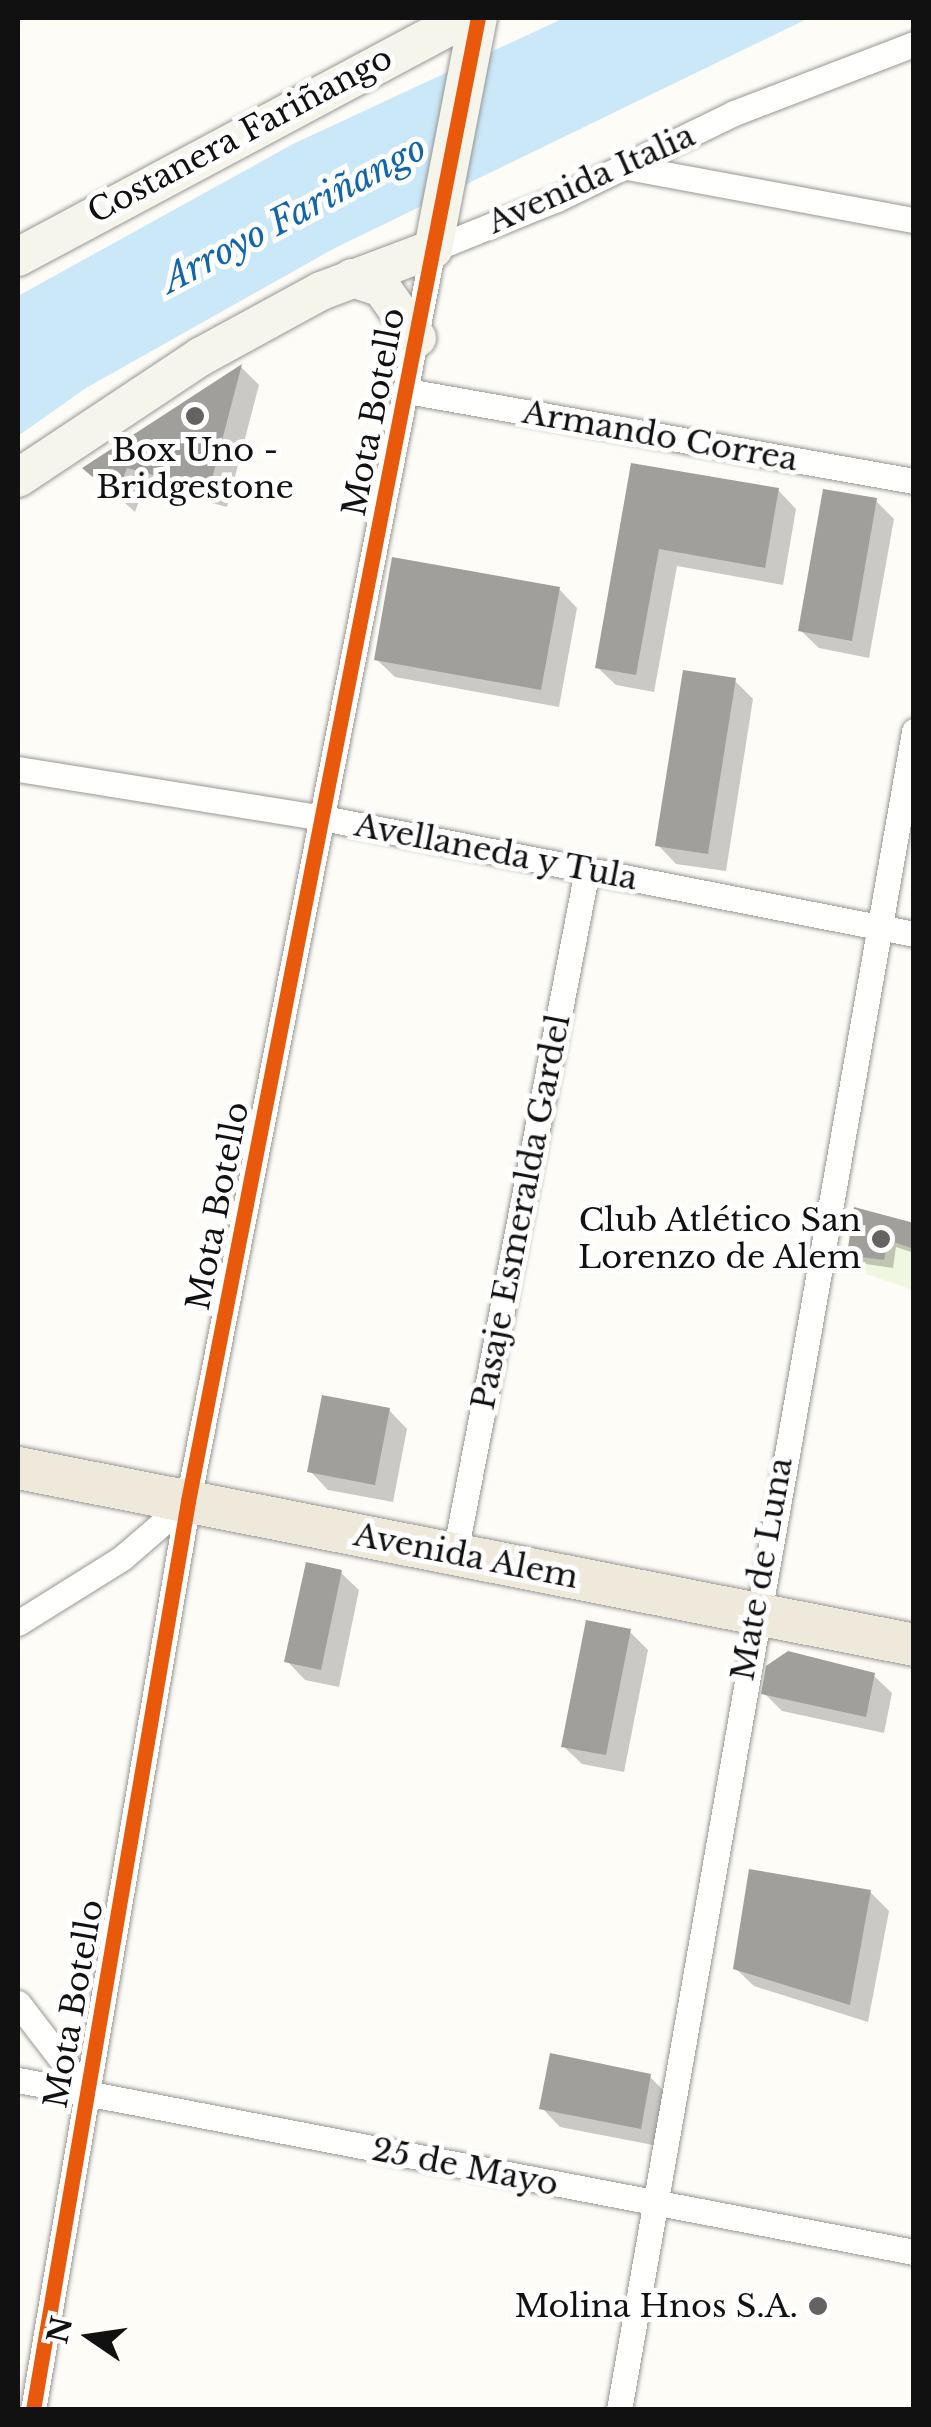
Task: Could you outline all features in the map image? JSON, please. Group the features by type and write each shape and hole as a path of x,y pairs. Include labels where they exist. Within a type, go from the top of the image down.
{"main road":[{"name":"Avenida Alem","path":"18,1468 914,1645"}],"street":[{"name":"Mota Botello","path":"32,2410 188,1502 407,391 472,25"},
{"name":"Costanera Fariñango","path":"18,256 472,25"},
{"name":"Avenida Italia","path":"18,478 200,358 436,232 627,167 734,114 914,44"},
{"path":"627,167 914,220"},
{"path":"352,278 382,288 417,338"},
{"name":"Armando Correa","path":"407,391 914,482"},
{"name":"Mate de Luna","path":"619,2410 754,1612 914,731"},
{"name":"Avellaneda y Tula","path":"18,769 323,818 914,934"},
{"name":"Pasaje Esmeralda Gardel","path":"456,1554 587,870"},
{"path":"18,1623 122,1558 188,1502"},
{"path":"18,2003 87,2094"},
{"name":"25 de Mayo","path":"18,2080 914,2252"}],"green space":[{"name":"Club Atlético San Lorenzo de Alem","path":"854,1207 913,1223 913,1290 845,1267"}],"water":[{"name":"Arroyo Fariñango","path":"564,18 809,18 333,249 86,388 18,436 18,296 293,144"}],"building":[{"name":"Box Uno - Bridgestone","path":"242,364 209,490 127,468 116,497 82,468"},
{"path":"631,463 779,488 765,568 659,549 636,675 595,668"},
{"path":"823,489 877,498 852,641 798,631"},
{"path":"392,557 560,587 541,690 374,660"},
{"path":"683,670 736,678 708,854 655,846"},
{"path":"854,1207 914,1223 914,1249 888,1240 884,1260 847,1255"},
{"path":"322,1395 390,1408 375,1485 307,1472"},
{"path":"306,1562 342,1570 321,1670 284,1662"},
{"path":"586,1620 631,1629 606,1755 561,1747"},
{"path":"788,1651 875,1673 866,1717 761,1694 766,1666"},
{"path":"749,1869 871,1890 850,2005 733,1969"},
{"path":"550,2053 651,2074 641,2129 539,2109"}],"cycle path":[{"path":"33,2410 188,1501 478,18"}],"place":[{"name":"Box Uno - Bridgestone","path":"195,416"},
{"name":"Club Atlético San Lorenzo de Alem","path":"881,1239"},
{"name":"Molina Hnos S.A.","path":"818,2306"}]}
